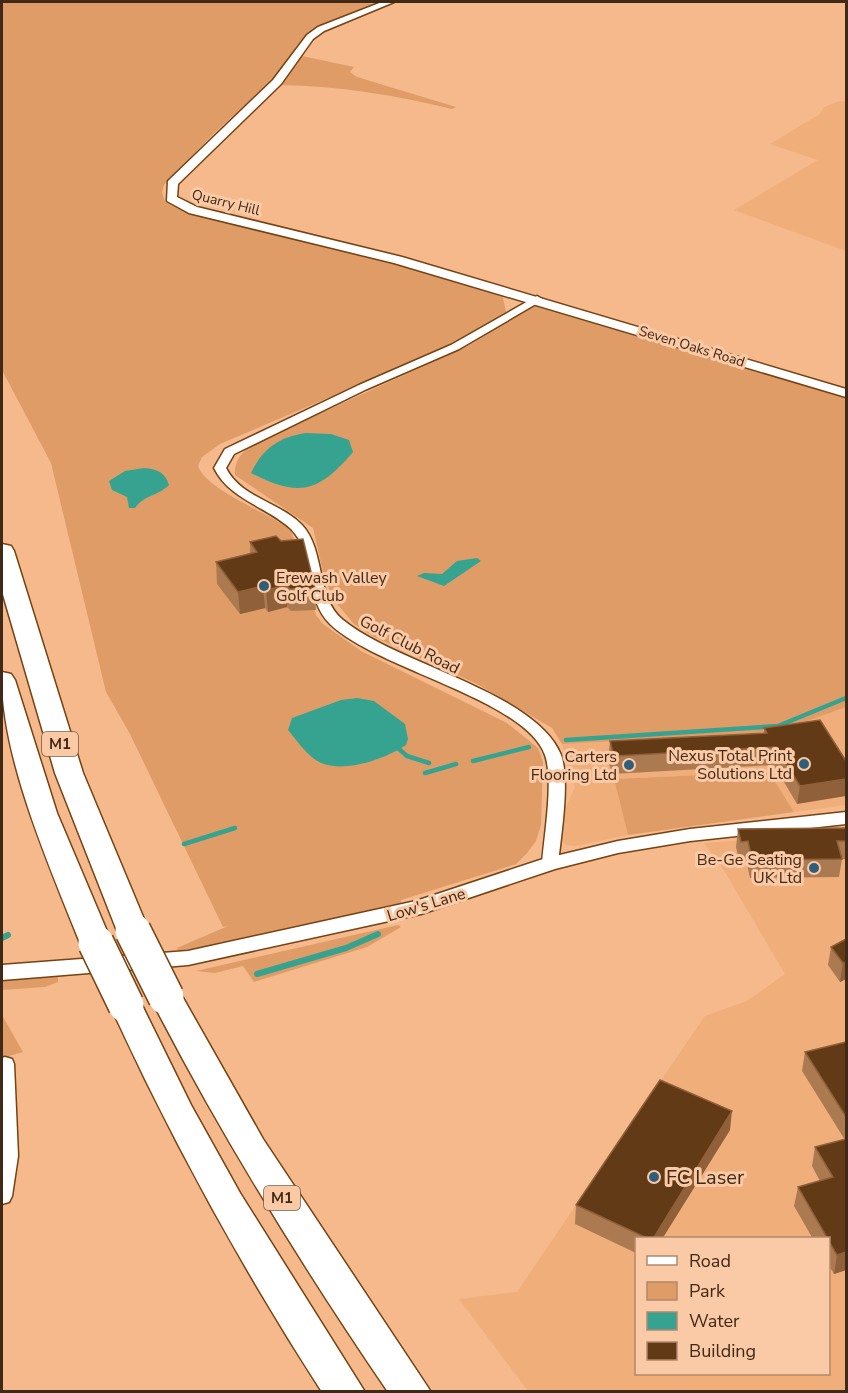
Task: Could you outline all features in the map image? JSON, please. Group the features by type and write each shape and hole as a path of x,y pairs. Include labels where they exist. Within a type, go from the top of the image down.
{"highway":[{"name":"M1","path":"2,551 69,773 133,932 195,1054 308,1239 411,1392"},
{"name":"M1","path":"2,680 42,813 96,943 181,1121 261,1261 345,1392"}],"street":[{"name":"Quarry Hill","path":"390,2 321,29 303,43 290,67 277,82 222,132 172,183 169,193 171,199 193,210 398,260 537,299"},
{"path":"434,2 448,2"},
{"path":"510,292 513,314"},
{"name":"Golf Club Road","path":"537,299 455,347 363,387 229,452 220,468 226,482 274,511 300,531 324,604 337,624 402,661 488,700 525,722 546,740 553,756 554,782 550,864"},
{"name":"Seven Oaks Road","path":"537,299 846,393"},
{"name":"Low's Lane","path":"2,974 188,958 421,907 550,864 618,847 690,835 846,818"},
{"path":"2,1196 8,1156 5,1065"}],"shaded area":[{"path":"839,101 846,102 846,251 734,210 818,160 770,144 820,114 824,107"},
{"path":"846,707 846,805 794,812 769,772 614,779 628,835 575,846 566,845 563,842 565,809 575,787 562,744 777,732"},
{"path":"846,833 846,1391 528,1391 459,1299 517,1292 705,1016 747,1001 785,974 722,867 704,843"}],"green space":[{"path":"2,2 360,2 374,4 309,32 296,46 288,62 274,79 213,134 164,185 162,192 165,202 180,210 392,262 502,293 506,312 445,348 220,444 202,457 198,466 203,475 213,484 291,530 316,615 323,624 361,651 507,723 538,748 543,762 541,825 536,841 516,864 401,900 401,904 262,937 179,953 177,948 228,926 223,927 130,734 106,692 51,463 2,370"},
{"path":"302,56 354,67 350,72 357,77 456,107 452,109 409,99 346,89 281,85"},
{"path":"541,305 846,397 846,707 777,732 562,744 552,728 477,684 374,637 354,624 333,599 324,576 313,528 235,475 240,456 260,441 468,346 533,307"},
{"path":"769,772 794,812 628,835 614,779"},
{"path":"398,925 401,927 367,947 254,982 243,966 215,973 196,971"},
{"path":"58,976 58,982 45,987 2,990 2,980"},
{"path":"2,1015 23,1052 2,1058"}],"water":[{"path":"306,433 331,434 349,440 353,452 329,476 307,487 282,486 251,473 261,457 273,445 288,437"},
{"path":"144,468 160,472 169,485 143,500 135,508 129,508 127,497 112,490 109,481 125,471"},
{"path":"477,558 481,561 444,586 417,576 424,573 442,574 457,561"},
{"path":"357,698 374,701 405,724 408,739 406,745 365,763 331,766 312,757 288,730 292,718 341,700"}],"building":[{"path":"276,536 281,541 303,539 315,588 290,589 286,585 266,590 263,586 238,592 216,562 257,552 250,542"},
{"path":"820,720 846,761 846,779 800,786 776,747 614,756 610,741 767,733 764,728"},
{"path":"846,828 846,841 837,841 842,859 752,860 748,841 741,842 738,829"},
{"path":"846,939 846,962 843,963 831,947"},
{"path":"846,1042 846,1117 805,1052"},
{"name":"FC Laser","path":"660,1080 732,1111 654,1237 645,1237 576,1205"},
{"path":"846,1139 846,1252 837,1255 830,1243 830,1237 827,1237 798,1187 833,1177 815,1147"}],"waterway":[{"path":"566,740 778,726 846,698"},
{"path":"473,761 529,747"},
{"path":"399,749 407,756 429,763"},
{"path":"425,773 456,764"},
{"path":"184,844 235,828"},
{"path":"257,974 346,948 378,934"},
{"path":"2,938 8,935"}],"place":[{"name":"Erewash Valley Golf Club","path":"264,586"},
{"name":"Nexus Total Print Solutions Ltd","path":"804,764"},
{"name":"Carters Flooring Ltd","path":"629,765"},
{"name":"Be-Ge Seating UK Ltd","path":"814,868"},
{"name":"FC Laser","path":"654,1177"}]}
